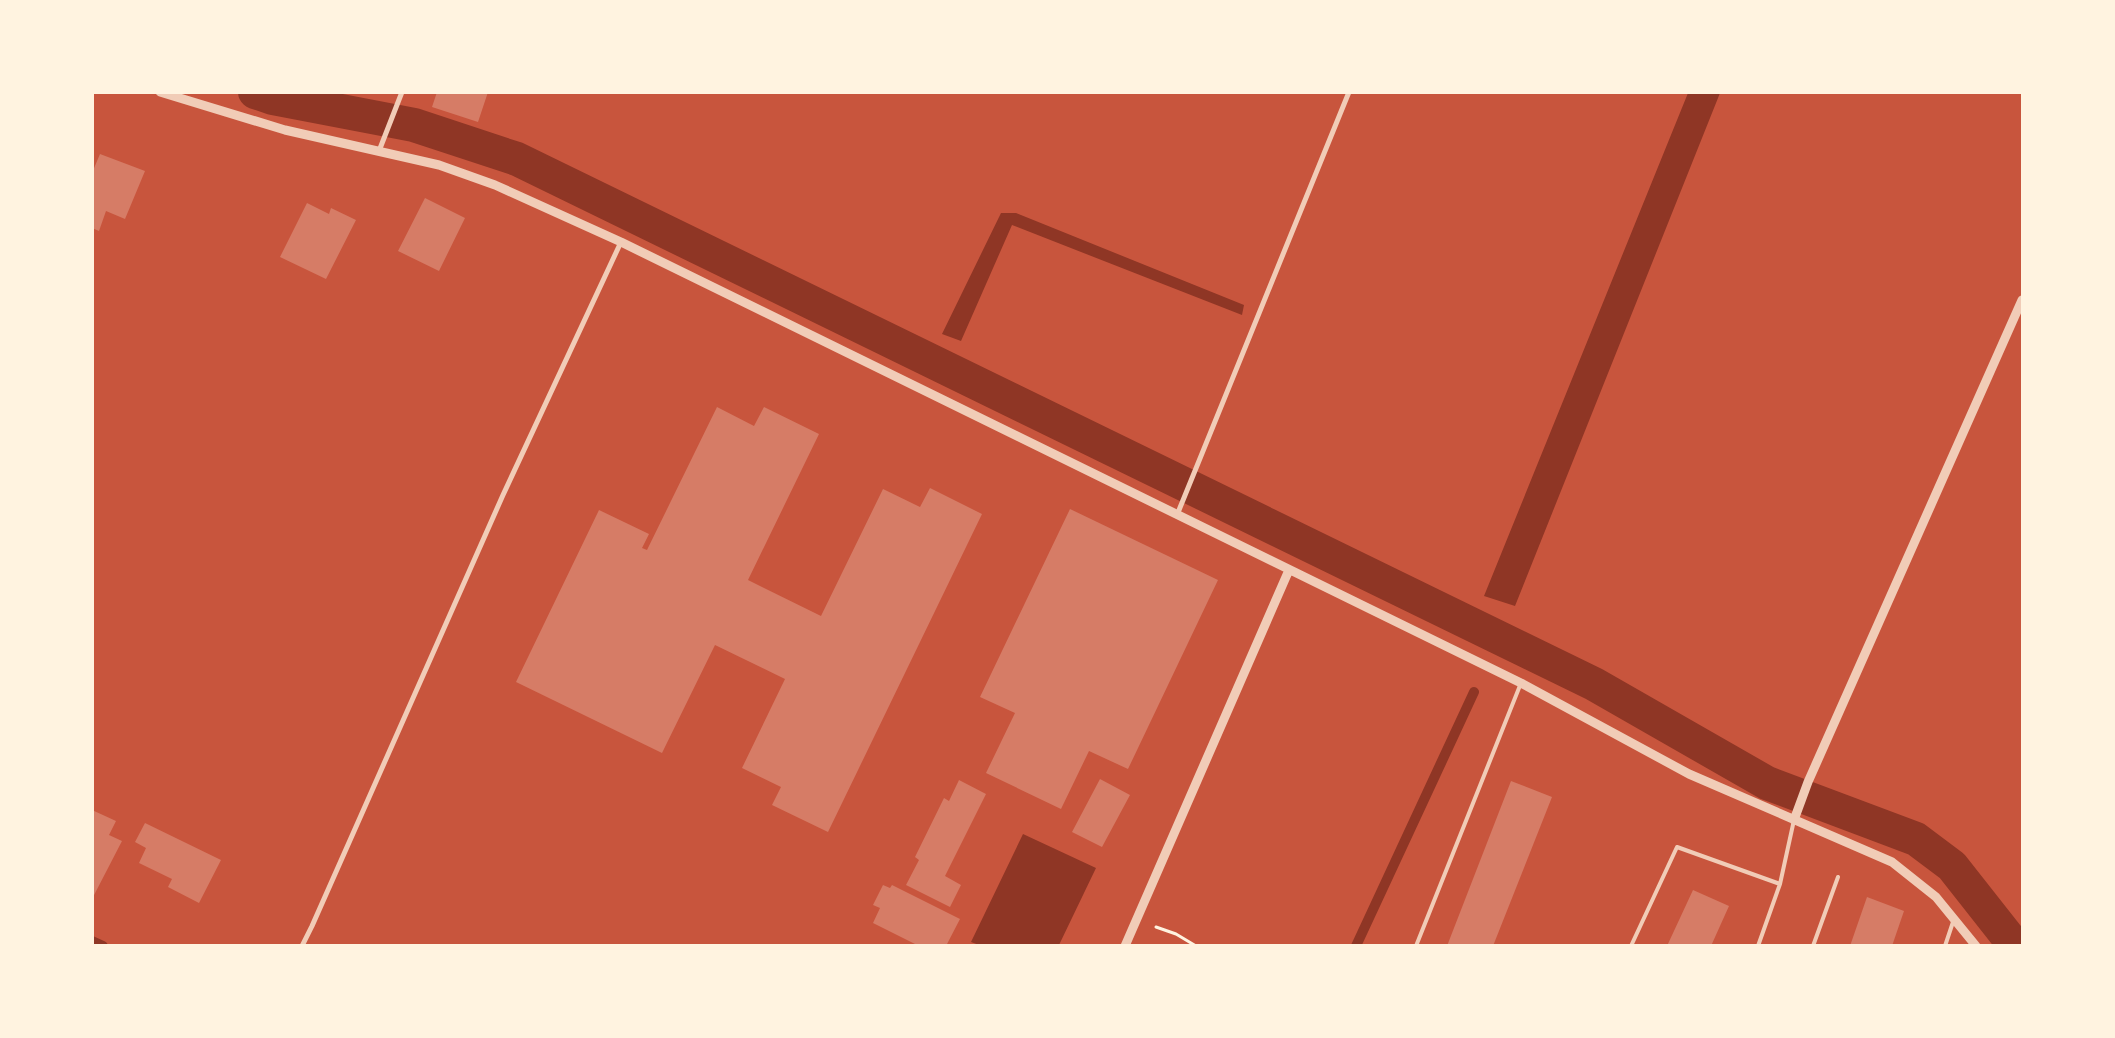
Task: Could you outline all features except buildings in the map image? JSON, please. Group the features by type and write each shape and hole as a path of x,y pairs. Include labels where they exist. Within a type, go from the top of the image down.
{"street":[{"path":"160,92 284,130 439,165 495,184 621,242 1521,683 1689,774 1892,862 1936,897 1976,946"},
{"path":"379,151 402,92"},
{"path":"1177,515 1349,92"},
{"path":"302,946 503,495 621,242"},
{"path":"1794,820 1808,782 2022,300"},
{"path":"1125,946 1289,570"}],"lane":[{"path":"1416,946 1521,683"},
{"path":"1758,946 1780,884 1794,820"},
{"path":"1631,946 1677,847 1780,884"},
{"path":"1813,946 1838,877"},
{"path":"1945,946 1954,919"}],"path":[{"path":"1136,920 1176,934 1196,946"}],"shaded area":[{"path":"1688,93 1720,93 1515,606 1484,596"},
{"path":"1001,213 1016,213 1244,305 1242,315 1012,225 961,341 942,334"},
{"path":"1023,834 1096,868 1059,945 979,945 971,942"}],"waterway":[{"path":"255,92 273,98 414,125 517,159 1594,684 1767,783 1916,839 1952,866 2015,946"},
{"path":"1356,946 1474,692"},
{"path":"92,941 103,946"}]}
